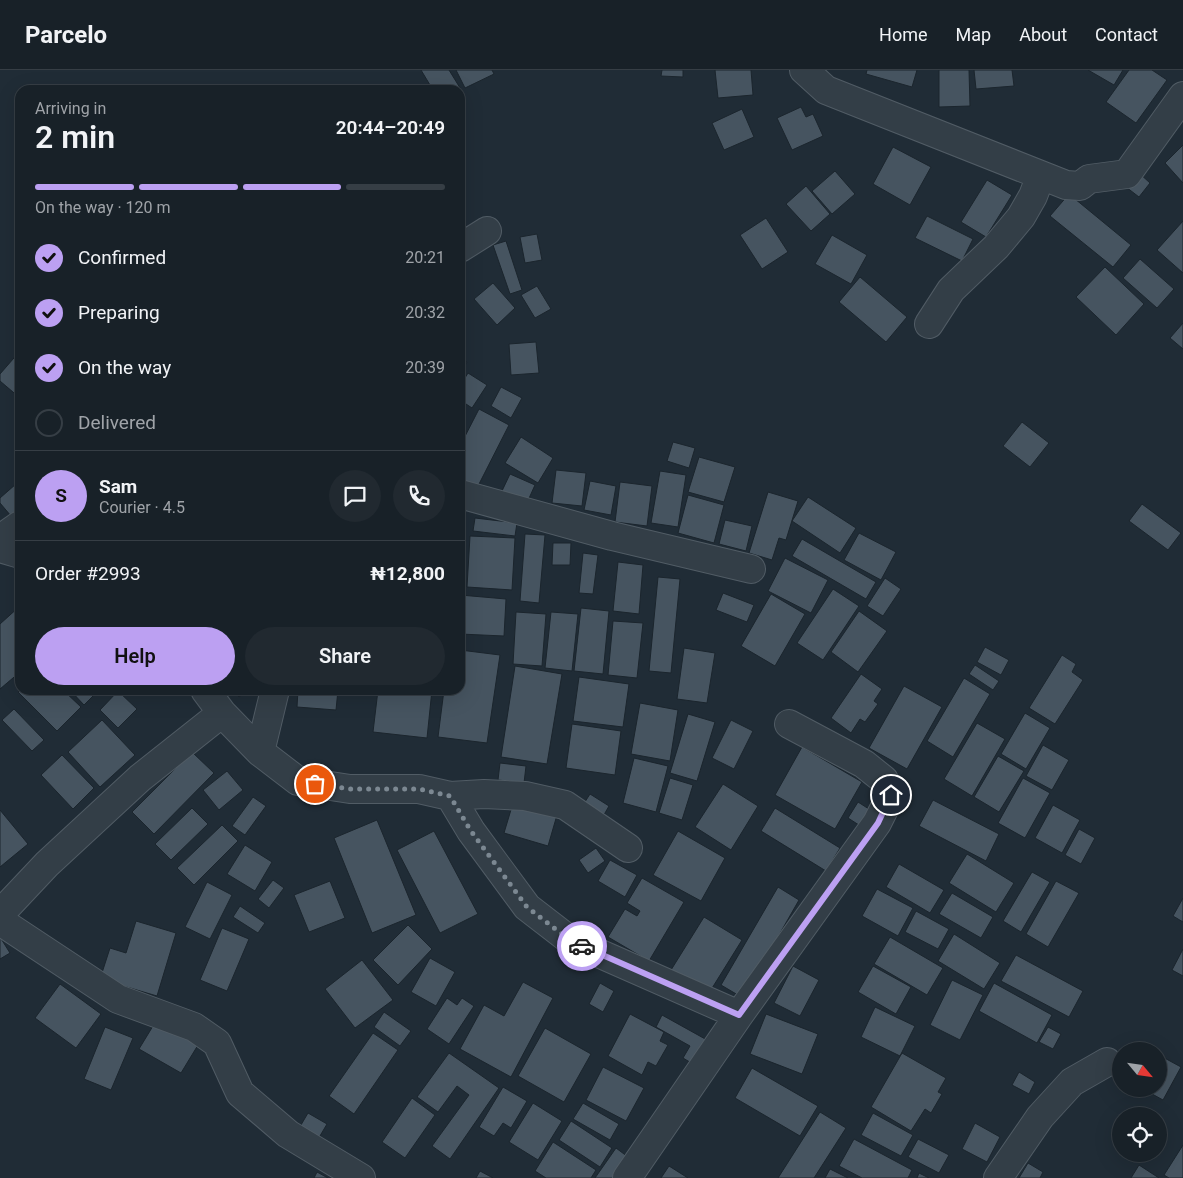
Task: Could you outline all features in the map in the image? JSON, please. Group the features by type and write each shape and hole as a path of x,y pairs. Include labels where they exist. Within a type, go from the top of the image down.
{"street":[{"path":"804,70 826,90 1066,185 1080,186 1089,179 1128,174 1183,96"},
{"path":"929,324 950,290 996,247 1022,217 1041,175"},
{"path":"465,245 487,231"},
{"path":"465,495 612,536 751,569"},
{"path":"0,539 15,528"},
{"path":"0,548 15,552"},
{"path":"209,695 222,713 260,752 298,781 350,789 419,789 450,796 484,794 525,796 565,805 628,848"},
{"path":"260,752 274,695"},
{"path":"0,914 48,864 140,778 222,713"},
{"path":"627,1178 739,1015 878,823 891,795 884,780 864,764 789,724"},
{"path":"450,796 471,831 527,907 571,941 739,1015"},
{"path":"0,921 118,999 194,1027 217,1044 240,1093 288,1134 361,1178"},
{"path":"998,1178 1040,1117 1072,1082 1107,1062"}],"building":[{"path":"421,70 449,70 458,85 430,85"},
{"path":"456,70 492,70 494,74 465,88"},
{"path":"662,70 683,70 683,77 661,76"},
{"path":"715,70 751,70 753,95 718,98"},
{"path":"867,70 917,70 912,87 866,74"},
{"path":"939,70 969,70 970,106 939,107"},
{"path":"974,70 1012,70 1014,86 976,89"},
{"path":"1088,70 1123,70 1114,85"},
{"path":"1129,70 1152,70 1167,80 1136,123 1106,102"},
{"path":"801,107 806,117 813,114 823,136 792,150 777,118"},
{"path":"742,109 754,137 724,150 712,123"},
{"path":"1183,145 1183,183 1165,163"},
{"path":"893,147 931,167 910,205 873,184"},
{"path":"835,171 855,194 832,214 812,191"},
{"path":"1138,172 1150,183 1139,197 1126,187"},
{"path":"987,180 1012,195 986,237 961,222"},
{"path":"806,186 830,214 811,231 786,204"},
{"path":"1069,194 1131,245 1113,267 1050,216"},
{"path":"927,216 973,239 962,261 915,238"},
{"path":"766,218 788,252 762,269 740,235"},
{"path":"1183,221 1183,273 1157,250"},
{"path":"537,234 542,260 525,263 520,237"},
{"path":"832,235 867,255 851,284 815,264"},
{"path":"506,241 522,290 510,294 493,245"},
{"path":"1140,259 1174,289 1157,308 1123,278"},
{"path":"1105,267 1144,304 1116,335 1076,297"},
{"path":"860,277 907,317 886,342 839,302"},
{"path":"493,283 515,308 497,325 474,299"},
{"path":"537,286 551,309 535,318 521,295"},
{"path":"1183,323 1183,349 1170,338"},
{"path":"536,342 539,373 511,375 509,344"},
{"path":"15,357 15,394 0,381 0,374"},
{"path":"468,373 487,385 472,408 465,403 465,378"},
{"path":"501,387 522,398 511,418 491,406"},
{"path":"479,409 509,425 476,490 465,484 465,436"},
{"path":"1022,422 1049,443 1030,467 1003,446"},
{"path":"521,437 553,458 538,483 505,463"},
{"path":"673,442 695,448 689,468 667,461"},
{"path":"699,457 735,467 724,502 688,492"},
{"path":"556,470 586,473 582,506 552,503"},
{"path":"660,471 686,475 678,527 651,523"},
{"path":"510,474 535,485 526,505 501,493"},
{"path":"590,481 616,486 611,515 584,510"},
{"path":"620,482 652,486 647,526 615,522"},
{"path":"15,485 15,513 11,516 0,503 0,498"},
{"path":"768,492 798,501 786,540 779,538 772,560 749,553"},
{"path":"688,495 724,505 714,543 678,533"},
{"path":"808,497 856,528 840,553 792,521"},
{"path":"1142,504 1181,533 1168,550 1129,521"},
{"path":"475,518 517,523 515,536 473,531"},
{"path":"725,520 752,526 746,551 719,544"},
{"path":"859,533 896,552 881,580 844,560"},
{"path":"525,534 545,535 539,603 520,601"},
{"path":"470,536 515,538 512,590 467,587"},
{"path":"802,539 876,582 866,599 792,556"},
{"path":"553,543 571,543 570,565 552,565"},
{"path":"583,553 598,555 593,594 579,593"},
{"path":"785,558 828,580 811,613 768,591"},
{"path":"618,562 643,565 639,614 613,611"},
{"path":"658,577 680,579 671,673 649,671"},
{"path":"885,578 901,589 883,616 867,606"},
{"path":"833,589 859,606 823,660 797,643"},
{"path":"723,593 754,605 747,622 716,610"},
{"path":"771,594 805,614 775,666 741,646"},
{"path":"465,595 506,599 504,636 465,634"},
{"path":"581,608 609,611 603,674 574,671"},
{"path":"15,610 15,676 0,689 0,624"},
{"path":"859,611 887,631 858,672 831,652"},
{"path":"516,612 546,614 542,666 513,664"},
{"path":"551,612 578,614 572,671 545,668"},
{"path":"613,621 643,623 637,678 608,675"},
{"path":"985,647 1009,660 1001,675 977,662"},
{"path":"684,648 715,653 707,703 677,699"},
{"path":"465,651 500,655 487,743 438,737 443,695 465,695"},
{"path":"1062,655 1076,664 1072,672 1083,680 1055,724 1029,708"},
{"path":"975,665 999,681 993,690 969,674"},
{"path":"515,666 562,674 547,764 501,757"},
{"path":"861,674 882,689 874,701 878,704 865,722 860,719 851,733 831,718"},
{"path":"579,677 629,684 623,727 573,721"},
{"path":"964,678 990,694 953,757 927,741"},
{"path":"904,686 942,707 907,769 869,748"},
{"path":"21,695 68,695 81,707 57,731"},
{"path":"75,695 94,695 84,705"},
{"path":"114,695 122,695 137,709 118,728 100,710"},
{"path":"298,695 338,695 336,710 297,707"},
{"path":"377,695 431,695 427,738 373,732"},
{"path":"640,703 678,710 670,761 631,754"},
{"path":"14,709 44,740 32,751 2,720"},
{"path":"1025,713 1050,728 1026,769 1001,754"},
{"path":"688,714 715,722 697,781 670,773"},
{"path":"102,720 135,755 100,787 68,752"},
{"path":"731,720 753,731 734,769 712,758"},
{"path":"977,723 1005,739 972,796 944,779"},
{"path":"572,724 621,731 615,775 566,768"},
{"path":"1043,745 1069,760 1052,790 1026,776"},
{"path":"802,747 862,782 835,829 775,795"},
{"path":"192,752 214,773 154,834 132,812"},
{"path":"62,755 94,788 73,809 41,775"},
{"path":"998,756 1024,771 999,812 974,797"},
{"path":"634,758 668,766 656,812 623,803"},
{"path":"500,763 526,766 524,783 498,780"},
{"path":"227,771 243,790 219,810 203,790"},
{"path":"670,778 693,785 682,820 659,813"},
{"path":"1023,778 1050,793 1025,838 998,823"},
{"path":"723,784 758,806 731,850 695,827"},
{"path":"590,794 609,806 601,820 581,808"},
{"path":"253,797 266,806 245,835 232,826"},
{"path":"933,800 999,834 986,861 919,826"},
{"path":"858,802 872,811 862,827 848,818"},
{"path":"513,803 557,815 548,846 504,833"},
{"path":"1053,805 1080,820 1062,853 1035,838"},
{"path":"192,808 208,824 171,860 155,844"},
{"path":"775,808 840,848 826,871 761,831"},
{"path":"0,810 28,844 0,867"},
{"path":"377,820 416,915 372,933 334,838"},
{"path":"222,825 238,841 194,885 177,868"},
{"path":"1079,829 1095,838 1081,864 1065,855"},
{"path":"434,831 478,914 440,933 397,850"},
{"path":"678,831 725,858 701,901 653,875"},
{"path":"245,845 272,862 255,891 227,874"},
{"path":"596,848 605,861 588,873 579,860"},
{"path":"967,854 1014,883 996,912 949,883"},
{"path":"610,860 637,875 625,897 598,881"},
{"path":"899,864 944,890 930,913 886,887"},
{"path":"1032,872 1050,882 1021,932 1003,921"},
{"path":"642,878 684,902 649,961 608,937 625,909 637,916 640,911 627,903"},
{"path":"273,880 284,888 269,908 258,899"},
{"path":"330,881 345,918 309,932 294,895"},
{"path":"1056,881 1079,893 1048,947 1026,934"},
{"path":"207,882 232,895 210,939 185,927"},
{"path":"778,887 799,900 743,998 721,985"},
{"path":"877,889 913,908 898,936 862,916"},
{"path":"952,893 993,917 981,938 939,914"},
{"path":"1183,898 1183,922 1173,916"},
{"path":"240,906 265,923 258,933 233,917"},
{"path":"916,911 949,929 938,949 905,932"},
{"path":"704,917 742,940 709,993 671,970"},
{"path":"136,921 176,933 157,996 100,979 110,948 126,953"},
{"path":"408,925 432,949 398,985 373,960"},
{"path":"222,928 249,939 227,991 200,980"},
{"path":"954,934 1000,963 984,989 938,961"},
{"path":"0,937 10,953 0,959"},
{"path":"890,937 943,968 927,995 874,964"},
{"path":"1183,949 1183,976 1172,970"},
{"path":"1016,955 1083,991 1069,1017 1001,981"},
{"path":"430,958 455,972 436,1006 411,992"},
{"path":"362,960 393,1000 355,1028 325,989"},
{"path":"793,966 819,980 800,1016 774,1003"},
{"path":"873,966 911,987 896,1014 858,992"},
{"path":"952,980 983,995 960,1040 930,1025"},
{"path":"523,982 553,998 511,1077 460,1049 484,1005 504,1016"},
{"path":"600,983 614,991 603,1012 589,1004"},
{"path":"994,983 1052,1015 1037,1043 979,1011"},
{"path":"60,984 101,1014 76,1048 35,1018"},
{"path":"447,998 457,1005 462,998 474,1006 449,1044 427,1029"},
{"path":"875,1007 915,1026 900,1056 861,1037"},
{"path":"384,1012 411,1031 400,1046 374,1027"},
{"path":"630,1014 664,1032 660,1041 668,1045 656,1066 648,1062 642,1075 608,1056"},
{"path":"766,1014 818,1034 802,1074 750,1054"},
{"path":"662,1015 707,1040 693,1064 683,1058 690,1046 656,1027"},
{"path":"156,1021 198,1045 181,1073 139,1049"},
{"path":"105,1027 133,1038 111,1090 84,1079"},
{"path":"1048,1027 1061,1034 1053,1049 1039,1042"},
{"path":"545,1028 591,1054 564,1102 518,1076"},
{"path":"373,1033 398,1050 354,1114 329,1096"},
{"path":"449,1053 499,1088 450,1159 432,1146 469,1095 457,1086 438,1112 417,1097"},
{"path":"902,1053 946,1078 938,1092 942,1094 931,1113 925,1109 911,1131 871,1107"},
{"path":"1168,1060 1181,1067 1168,1091"},
{"path":"603,1067 644,1088 626,1121 586,1100"},
{"path":"752,1068 818,1106 800,1136 735,1098"},
{"path":"1019,1072 1035,1082 1029,1094 1012,1085"},
{"path":"503,1087 527,1101 511,1128 503,1123 494,1136 479,1127"},
{"path":"412,1098 435,1115 405,1158 382,1142"},
{"path":"533,1103 562,1121 538,1160 509,1142"},
{"path":"583,1103 619,1124 610,1140 573,1119"},
{"path":"820,1112 846,1128 814,1178 778,1178"},
{"path":"308,1113 327,1124 317,1141 298,1130"},
{"path":"873,1113 913,1135 901,1156 861,1135"},
{"path":"571,1121 612,1148 600,1167 559,1140"},
{"path":"975,1123 1000,1137 987,1162 962,1149"},
{"path":"854,1139 912,1170 908,1178 862,1178 839,1166"},
{"path":"918,1139 949,1155 939,1173 908,1157"},
{"path":"553,1142 596,1170 591,1178 546,1178 535,1171"},
{"path":"1183,1145 1183,1178 1169,1178 1164,1175"},
{"path":"616,1148 628,1157 613,1178 595,1178"},
{"path":"1028,1163 1043,1172 1040,1178 1019,1178"},
{"path":"1139,1165 1159,1178 1131,1178"},
{"path":"669,1166 688,1178 661,1178"},
{"path":"830,1169 848,1178 825,1178"},
{"path":"480,1171 493,1178 476,1178"},
{"path":"317,1172 328,1178 314,1178"},
{"path":"919,1173 929,1178 917,1178"}],"way so far":[{"path":"315,784 350,789 419,789 450,796 471,831 527,907 571,941 582,946"}],"route":[{"path":"582,946 739,1015 878,823 891,795"}]}
